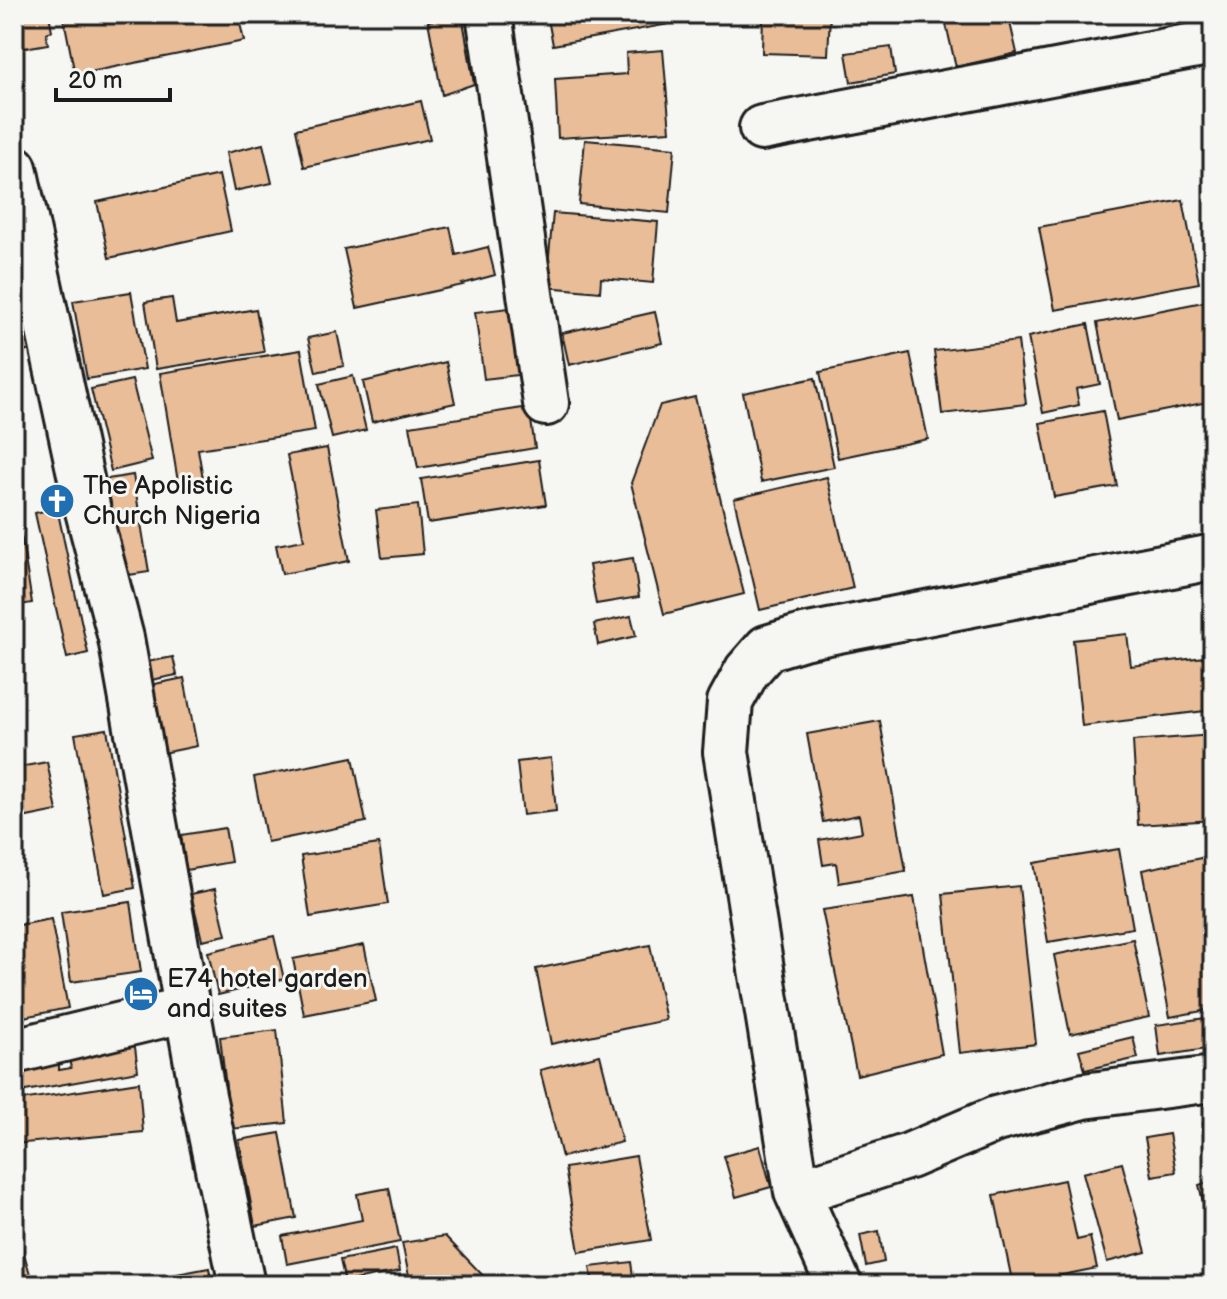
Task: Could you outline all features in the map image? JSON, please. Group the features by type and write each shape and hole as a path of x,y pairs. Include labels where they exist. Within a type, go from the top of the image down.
{"street":[{"path":"489,14 546,403"},
{"path":"762,128 1213,42"},
{"path":"14,168 88,511 121,638 187,1009 242,1285"},
{"path":"839,1285 797,1192 726,752 730,702 747,671 767,648 803,637 1213,557"},
{"path":"14,1051 187,1009"},
{"path":"797,1192 909,1156 996,1119 1084,1096 1213,1079"}],"building":[{"path":"18,14 49,14 52,31 46,33 48,44 24,48"},
{"path":"63,14 238,14 244,41 75,75"},
{"path":"547,14 678,14 680,22 553,45"},
{"path":"763,14 830,14 828,55 762,53"},
{"path":"1008,14 1017,53 956,67 944,16"},
{"path":"462,15 474,84 442,95 428,21"},
{"path":"891,47 895,74 851,82 846,53"},
{"path":"663,50 670,131 558,138 555,79 627,74 626,53"},
{"path":"421,101 430,139 304,167 296,129"},
{"path":"585,140 675,148 669,213 579,204"},
{"path":"263,144 272,183 234,191 226,153"},
{"path":"219,175 231,231 109,258 97,202"},
{"path":"1183,200 1199,283 1055,310 1039,227"},
{"path":"553,213 658,222 653,283 601,278 600,292 546,287"},
{"path":"450,227 456,255 488,247 495,275 357,308 344,249"},
{"path":"14,280 31,350 14,354"},
{"path":"131,292 145,369 87,379 73,301"},
{"path":"172,298 176,323 256,309 264,352 156,369 145,302"},
{"path":"1213,300 1213,401 1117,420 1097,323"},
{"path":"509,308 518,375 484,379 475,312"},
{"path":"655,312 662,343 569,365 562,333"},
{"path":"1088,324 1100,384 1076,389 1079,405 1043,413 1028,337"},
{"path":"337,332 344,366 316,372 308,338"},
{"path":"1018,341 1026,404 942,414 934,351"},
{"path":"301,350 315,431 198,449 203,479 178,482 160,373"},
{"path":"910,353 928,439 838,458 820,372"},
{"path":"446,362 455,403 372,422 363,382"},
{"path":"353,376 366,430 332,438 319,384"},
{"path":"815,378 834,467 761,482 743,393"},
{"path":"132,380 152,461 111,471 91,389"},
{"path":"695,397 744,594 664,614 631,483 660,405"},
{"path":"529,407 535,448 418,468 410,426"},
{"path":"1103,411 1117,486 1054,497 1040,423"},
{"path":"327,448 349,561 282,574 276,545 304,540 287,455"},
{"path":"539,460 546,505 428,523 421,479"},
{"path":"133,475 149,572 122,576 107,479"},
{"path":"827,477 853,588 760,610 734,499"},
{"path":"418,505 423,554 382,558 376,510"},
{"path":"57,508 88,653 67,658 35,513"},
{"path":"20,528 32,603 14,606 14,529"},
{"path":"633,558 639,597 596,604 589,565"},
{"path":"631,616 636,636 598,645 594,624"},
{"path":"1127,634 1131,666 1213,656 1213,710 1082,726 1073,640"},
{"path":"173,657 177,675 146,681 142,663"},
{"path":"184,678 197,746 158,754 145,686"},
{"path":"880,721 906,871 839,883 836,863 823,865 819,840 862,832 859,815 823,822 807,734"},
{"path":"107,729 135,888 104,894 75,734"},
{"path":"1213,735 1213,820 1138,825 1133,741"},
{"path":"353,757 366,822 267,842 254,777"},
{"path":"551,758 556,811 523,815 517,762"},
{"path":"47,762 57,811 22,818 14,768"},
{"path":"225,828 231,862 186,870 181,835"},
{"path":"379,844 388,904 310,917 301,856"},
{"path":"1119,849 1133,928 1048,942 1034,863"},
{"path":"1211,856 1213,1009 1170,1017 1142,870"},
{"path":"1019,886 1036,1044 960,1053 943,894"},
{"path":"215,889 226,935 202,940 191,894"},
{"path":"914,897 942,1054 857,1075 822,910"},
{"path":"131,902 141,972 71,982 61,912"},
{"path":"51,919 68,1008 14,1019 14,926"},
{"path":"274,936 284,979 218,995 208,952"},
{"path":"1133,939 1149,1017 1070,1034 1054,955"},
{"path":"364,945 376,1001 304,1015 293,959"},
{"path":"650,945 666,1020 551,1044 536,969"},
{"path":"1213,1017 1213,1048 1160,1056 1156,1025"},
{"path":"277,1030 287,1123 231,1129 220,1037"},
{"path":"133,1031 138,1071 14,1093 14,1061 59,1054 59,1070 71,1068 66,1047"},
{"path":"1133,1037 1138,1058 1085,1070 1079,1050"},
{"path":"600,1055 622,1142 562,1157 540,1070"},
{"path":"139,1082 143,1132 14,1144 14,1101"},
{"path":"1213,1122 1213,1150 1206,1151 1203,1123"},
{"path":"280,1133 296,1218 255,1226 239,1140"},
{"path":"1169,1134 1176,1172 1152,1176 1145,1138"},
{"path":"760,1146 771,1187 736,1197 724,1156"},
{"path":"636,1156 651,1240 579,1252 565,1168"},
{"path":"1122,1163 1146,1252 1107,1262 1083,1173"},
{"path":"1064,1180 1077,1240 1090,1237 1097,1268 1013,1285 994,1195"},
{"path":"1213,1181 1213,1244 1199,1185"},
{"path":"389,1188 400,1242 287,1264 282,1236 362,1220 357,1194"},
{"path":"14,1220 30,1274 14,1279"},
{"path":"879,1231 884,1262 866,1266 860,1235"},
{"path":"445,1236 492,1285 411,1285 402,1243"},
{"path":"396,1249 400,1271 345,1282 340,1260"},
{"path":"631,1262 634,1284 593,1285 590,1267"},
{"path":"209,1268 212,1285 167,1285 166,1276"}],"place":[{"name":"The Apolistic Church Nigeria","path":"57,501"},
{"name":"E74 hotel garden and suites","path":"141,994"}]}
